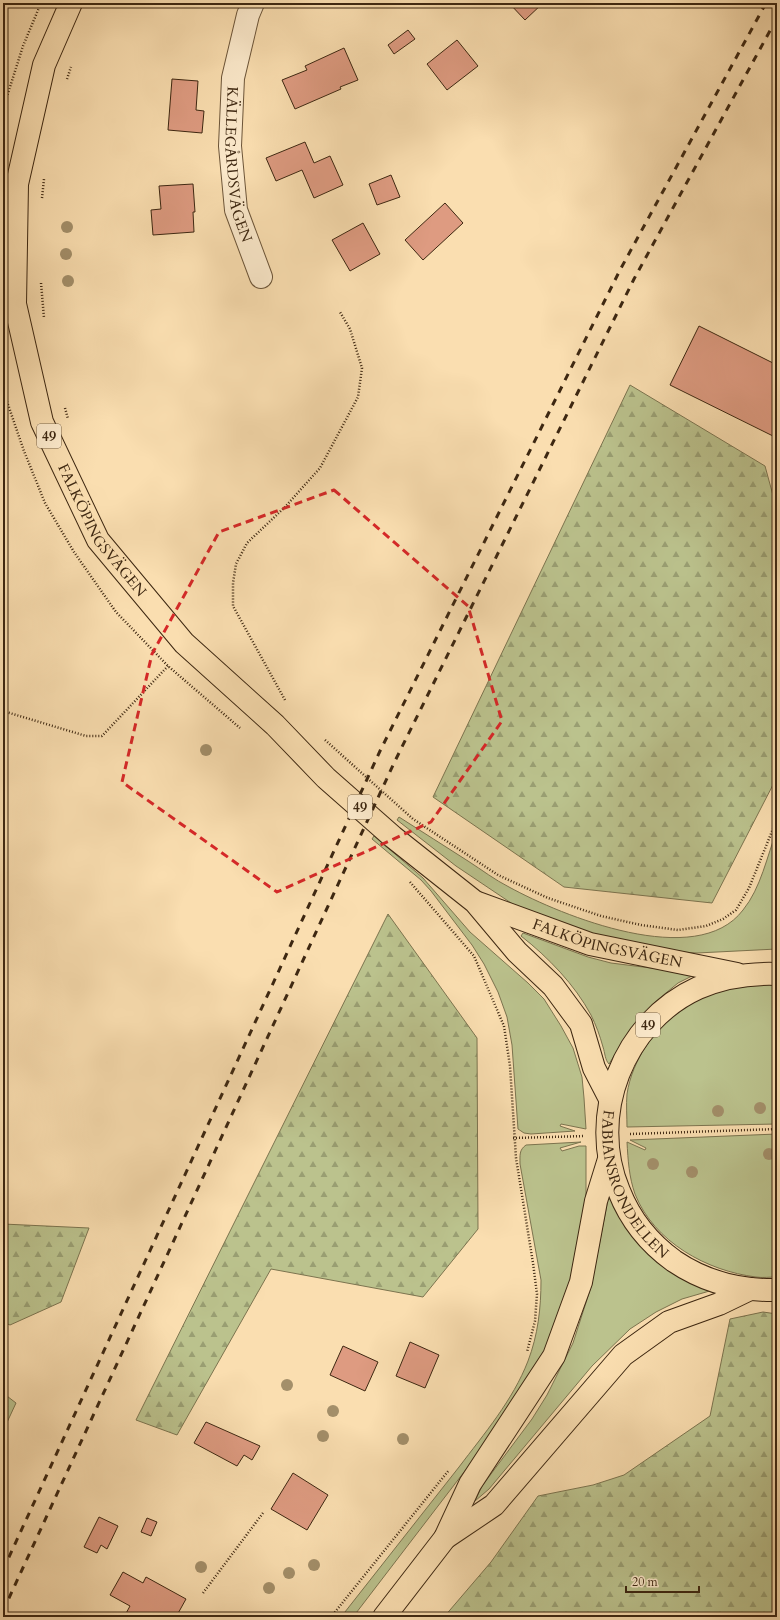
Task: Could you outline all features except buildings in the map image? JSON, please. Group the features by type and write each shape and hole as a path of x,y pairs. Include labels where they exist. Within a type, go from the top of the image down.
{"main road":[{"name":"FALKÖPINGSVÄGEN","path":"71,3 44,65 17,184 15,304 42,422 98,540 184,643 275,726 326,778 393,837 475,902 517,952 553,986 581,1024 594,1068 610,1099"},
{"name":"FALKÖPINGSVÄGEN","path":"475,902 590,944 742,975"},
{"name":"FABIANSRONDELLEN","path":"777,974 742,975 718,980 696,989 675,1001 657,1016 640,1034 627,1054 617,1076 610,1099 607,1129 609,1159 623,1202 635,1222 655,1245 666,1255 685,1268 706,1278 728,1286 750,1289 777,1290"},
{"path":"384,1617 445,1538 470,1484 554,1356 581,1282 596,1201 609,1159"},
{"path":"445,1538 494,1505 623,1355 669,1322 719,1304 750,1289"}],"street":[{"name":"KÄLLEGÅRDSVÄGEN","path":"253,3 248,15 233,78 230,146 236,210 261,277"}],"path":[{"path":"67,80 72,66"},
{"path":"42,205 44,178"},
{"path":"40,279 45,322"},
{"path":"285,700 233,606 233,582 236,564 247,543 285,506 320,468 358,397 362,368 350,329 340,312"},
{"path":"3,390 24,451 45,503 74,552 116,612 168,666 241,728"},
{"path":"63,403 71,425"},
{"path":"3,711 86,736 102,736 168,666"},
{"path":"273,689 290,705"},
{"path":"323,738 414,819 498,875 548,898 601,916 641,925 678,930 706,926 723,919 736,910 749,888 777,818"},
{"path":"409,881 474,956 504,1026 510,1066 514,1138 520,1187 537,1294 535,1321 524,1359"},
{"path":"630,1134 777,1129"},
{"path":"514,1138 587,1136"},
{"path":"331,1617 451,1468"},
{"path":"203,1593 263,1512"}],"highlighted area":[{"path":"334,490 468,606 502,721 431,822 277,892 122,782 152,654 219,532"}],"green space":[{"path":"630,385 765,466 777,510 777,777 712,903 564,887 433,797"},
{"path":"399,817 499,881 532,899 594,923 629,932 663,937 694,936 722,928 743,910 759,882 777,830 777,949 697,953 652,950 604,940 514,905 456,866 397,820"},
{"path":"374,836 423,878 470,932 544,999 573,1048 582,1077 586,1129 561,1124 560,1126 575,1131 531,1134 524,1133 518,1129 512,1045 507,1017 498,992 484,964 472,945 431,891 421,880 372,839"},
{"path":"388,914 477,1038 478,1229 423,1297 271,1269 177,1435 136,1420"},
{"path":"523,933 588,957 611,963 691,973 692,976 678,983 655,1002 624,1040 609,1064 596,1027 585,1004 569,982 551,962 521,936"},
{"path":"777,983 777,1124 627,1127 627,1094 634,1069 647,1045 664,1024 690,1003 716,991 737,985"},
{"path":"777,1134 777,1277 758,1277 738,1274 701,1261 669,1240 655,1226 644,1211 635,1194 628,1162 627,1142 645,1150 646,1148 630,1140"},
{"path":"581,1142 560,1148 562,1151 579,1146 586,1146 586,1193 576,1269 547,1349 510,1412 353,1617 341,1617 488,1429 506,1403 522,1375 537,1331 540,1311 541,1280 520,1164 520,1153 526,1145"},
{"path":"608,1199 610,1199 713,1290 682,1299 656,1312 630,1329 592,1366 489,1489 475,1501 482,1486 532,1419 547,1395 573,1343 591,1287"},
{"path":"3,1224 89,1228 61,1302 10,1325 3,1322"},
{"path":"763,1312 777,1314 777,1617 444,1617 491,1562 538,1496 593,1485 624,1475 710,1416 730,1319"},
{"path":"3,1393 16,1403 3,1431"}],"railway":[{"path":"3,1570 380,751 620,270 766,3"},
{"path":"3,1611 394,763 634,279 777,18"}]}
